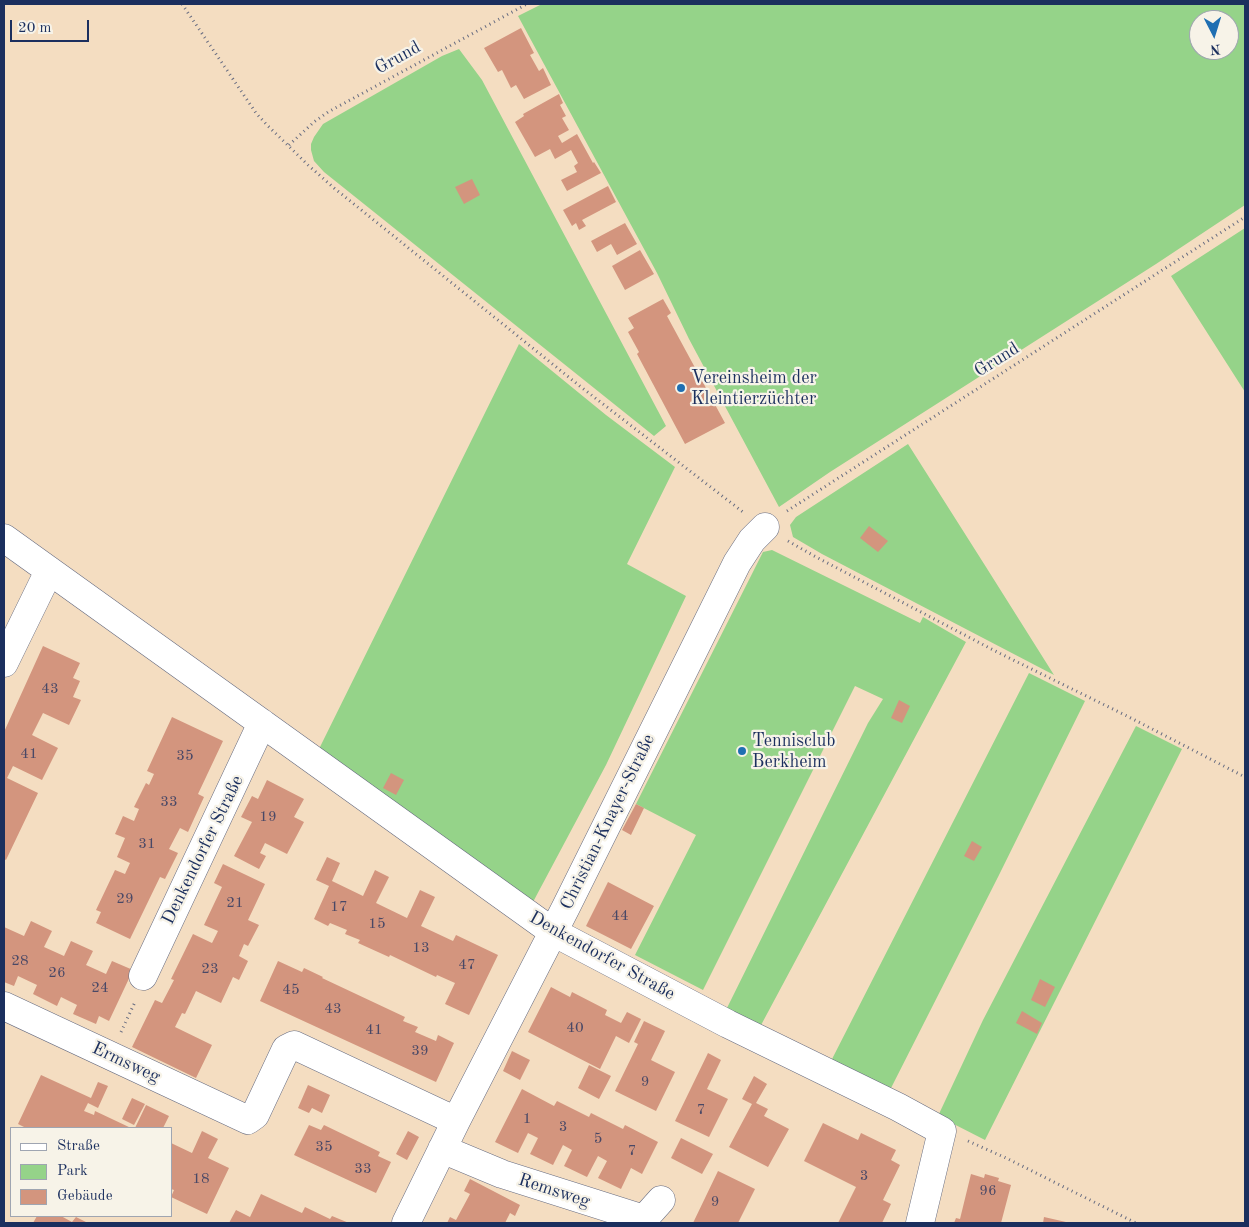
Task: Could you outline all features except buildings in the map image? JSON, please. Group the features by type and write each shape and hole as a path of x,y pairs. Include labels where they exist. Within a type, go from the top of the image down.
{"street":[{"name":"Christian-Knayer-Straße","path":"406,1223 737,563 752,540 765,527"},
{"name":"Denkendorfer Straße","path":"4,538 553,932 719,1019 898,1107 942,1131"},
{"path":"4,664 49,571"},
{"name":"Denkendorfer Straße","path":"143,976 262,724"},
{"name":"Ermsweg","path":"4,1006 248,1120 255,1115 286,1049 294,1044 456,1121"},
{"path":"920,1223 931,1185 942,1131"},
{"name":"Remsweg","path":"442,1149 502,1174 644,1219 661,1200"}],"path":[{"path":"182,4 256,112 266,124 334,188 581,387 707,485 765,527 816,558 1245,777"},
{"name":"Grund","path":"288,145 328,112 527,4"},
{"name":"Grund","path":"765,527 1245,217"},
{"path":"110,1055 141,989 143,976"},
{"path":"942,1131 1006,1158 1136,1223"}],"green space":[{"path":"542,4 1245,4 1245,205 830,472 779,507 689,339 657,273 518,16"},
{"path":"459,49 482,80 666,426 654,436 324,172 314,161 311,144 323,124 442,56"},
{"path":"1245,228 1245,392 1171,276"},
{"path":"519,344 606,415 675,467 627,564 686,596 606,765 533,902 319,749"},
{"path":"908,444 1054,675 793,537 790,525 796,517"},
{"name":"Tennisclub Berkheim","path":"772,550 920,623 923,617 966,642 760,1027 726,1010 868,723 883,699 855,686 703,990 635,955 696,835 636,804 763,552"},
{"path":"1029,673 1085,701 889,1092 831,1061"},
{"path":"1136,726 1182,749 985,1140 938,1116 983,1020"}],"place":[{"name":"Vereinsheim der Kleintierzüchter","path":"681,388"},
{"name":"Tennisclub Berkheim","path":"742,751"}]}
